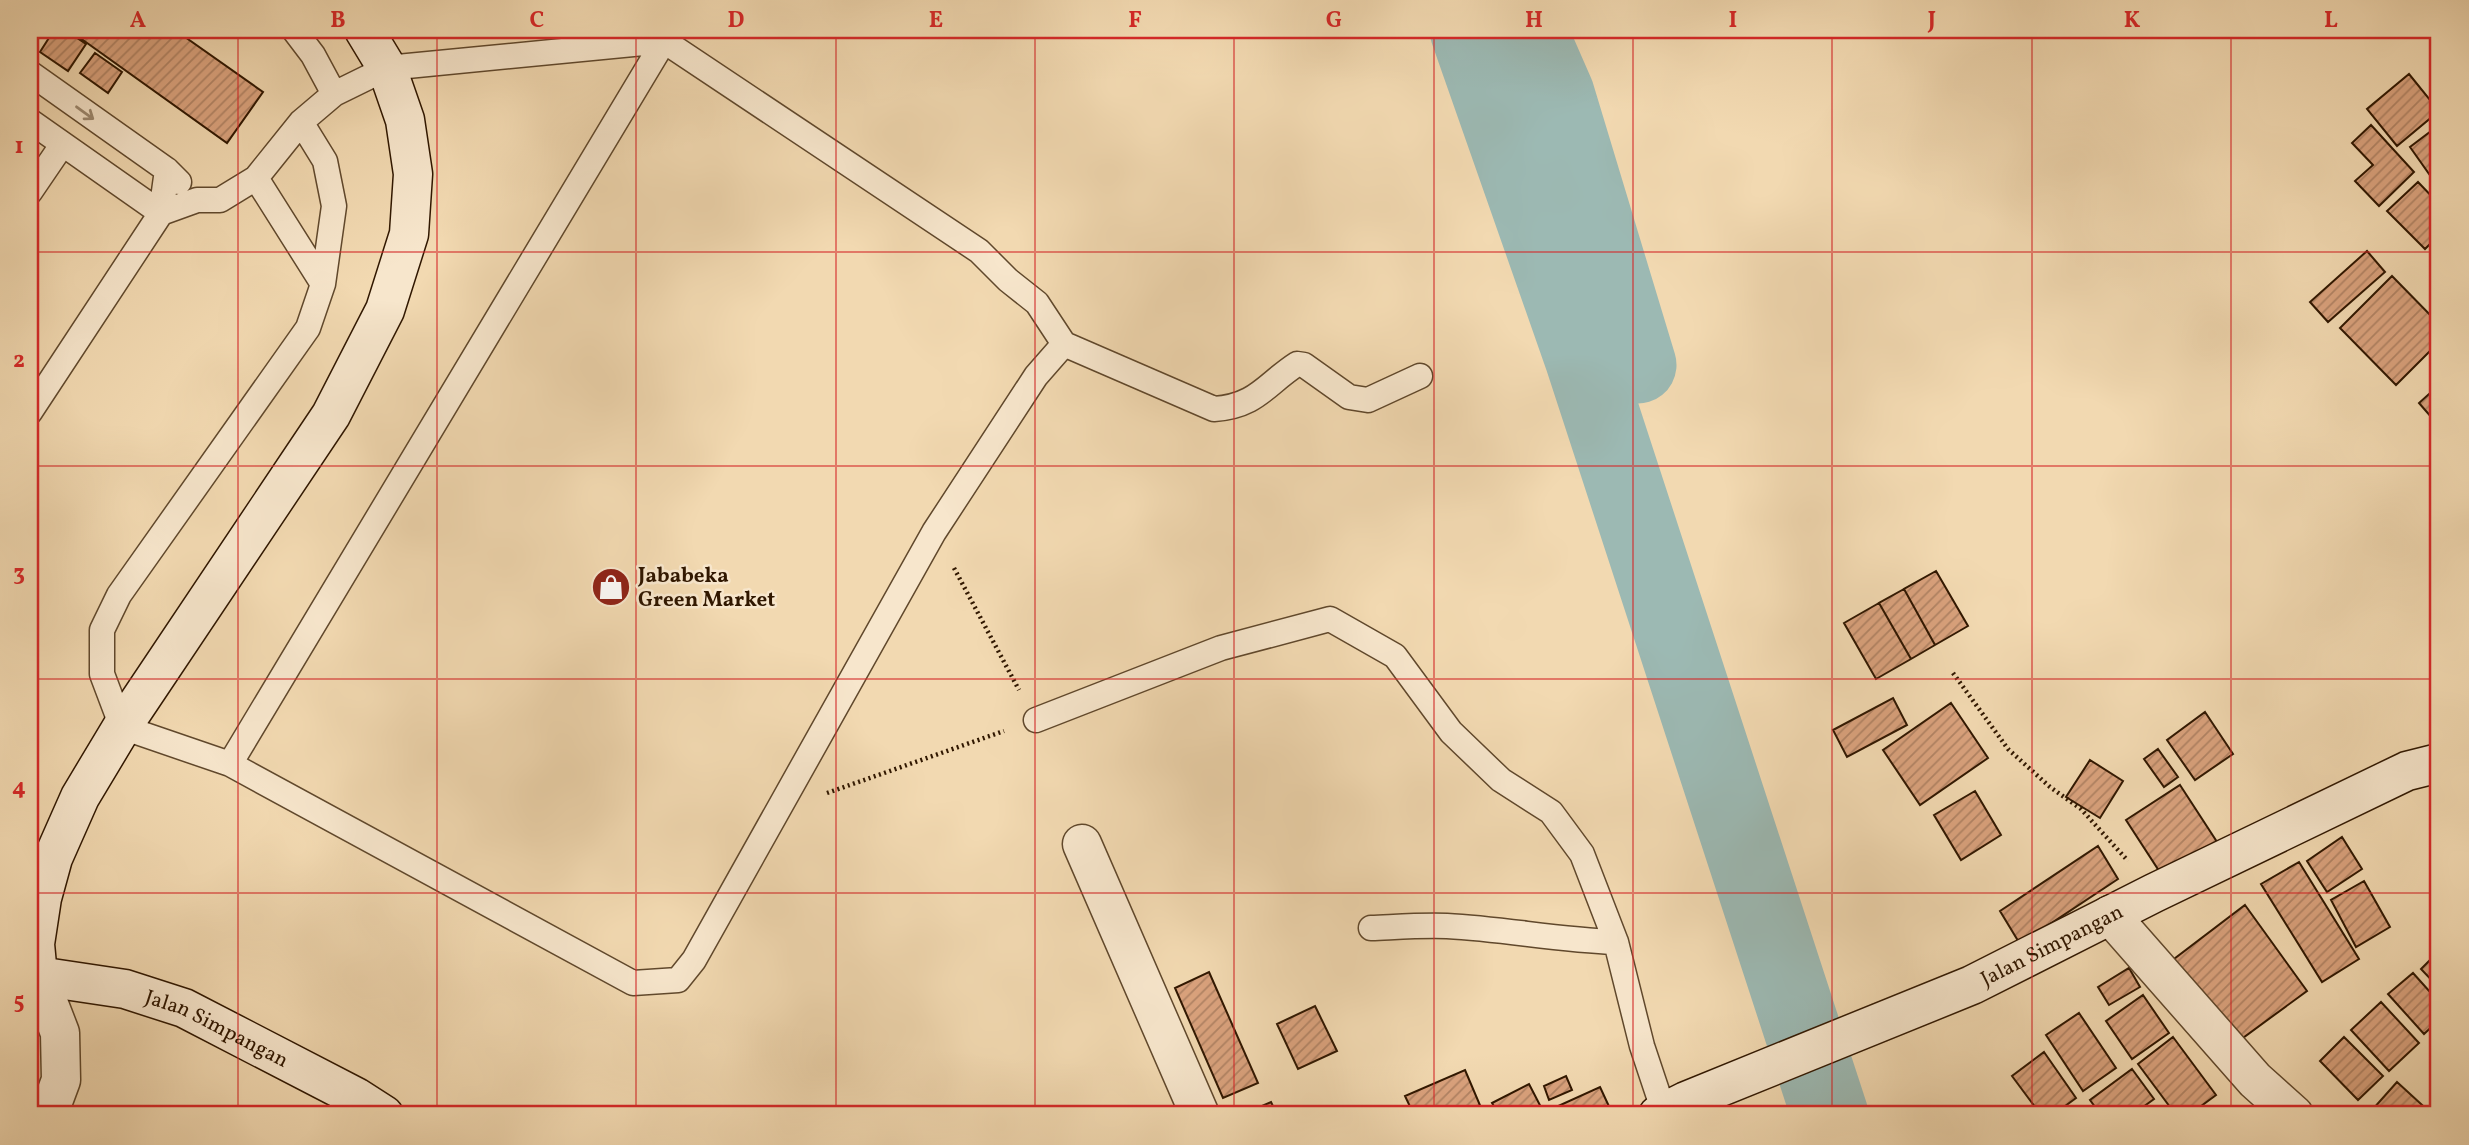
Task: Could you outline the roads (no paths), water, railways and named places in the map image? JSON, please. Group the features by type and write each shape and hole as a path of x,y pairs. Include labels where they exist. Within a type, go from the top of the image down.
{"street":[{"path":"48,1115 61,1080 60,1033 34,976 35,944 42,898 53,858 80,797 122,727 331,415 385,310 409,234 412,174 405,120 387,68 364,30"},
{"name":"Jalan Simpangan","path":"1669,1110 1972,985 2154,893 2407,771 2439,763"},
{"path":"1082,844 1200,1115"},
{"path":"2110,915 2255,1080 2294,1115"},
{"name":"Jalan Simpangan","path":"34,976 125,989 184,1008 356,1097 384,1115"}],"lane":[{"path":"294,30 313,55 334,94"},
{"path":"230,764 664,41"},
{"path":"161,213 197,200 220,200 256,178 301,122 334,94 387,68 664,41 979,251 1037,303 1064,344 1214,409 1226,408 1257,397 1297,365 1304,365 1349,397 1368,400 1420,376"},
{"path":"30,73 167,170 197,200"},
{"path":"30,121 161,213"},
{"path":"301,122 325,161 334,206 323,284 307,328 119,595 102,630 102,674 122,727 230,764 633,983 678,980 694,960 934,532 1036,376 1064,344"},
{"path":"30,192 62,145"},
{"path":"30,412 161,213 167,170"},
{"path":"256,178 323,284"},
{"path":"1036,720 1221,648 1330,619 1395,656 1451,732 1501,780 1551,812 1582,854 1616,942 1642,1046 1669,1110"},
{"path":"1371,928 1444,926 1508,931 1568,940 1616,942"}],"waterway":[{"path":"1468,30 1583,358 1830,1115"},
{"path":"1528,30 1556,94 1638,365"}],"place":[{"name":"Jababeka Green Market","path":"611,587"}]}
